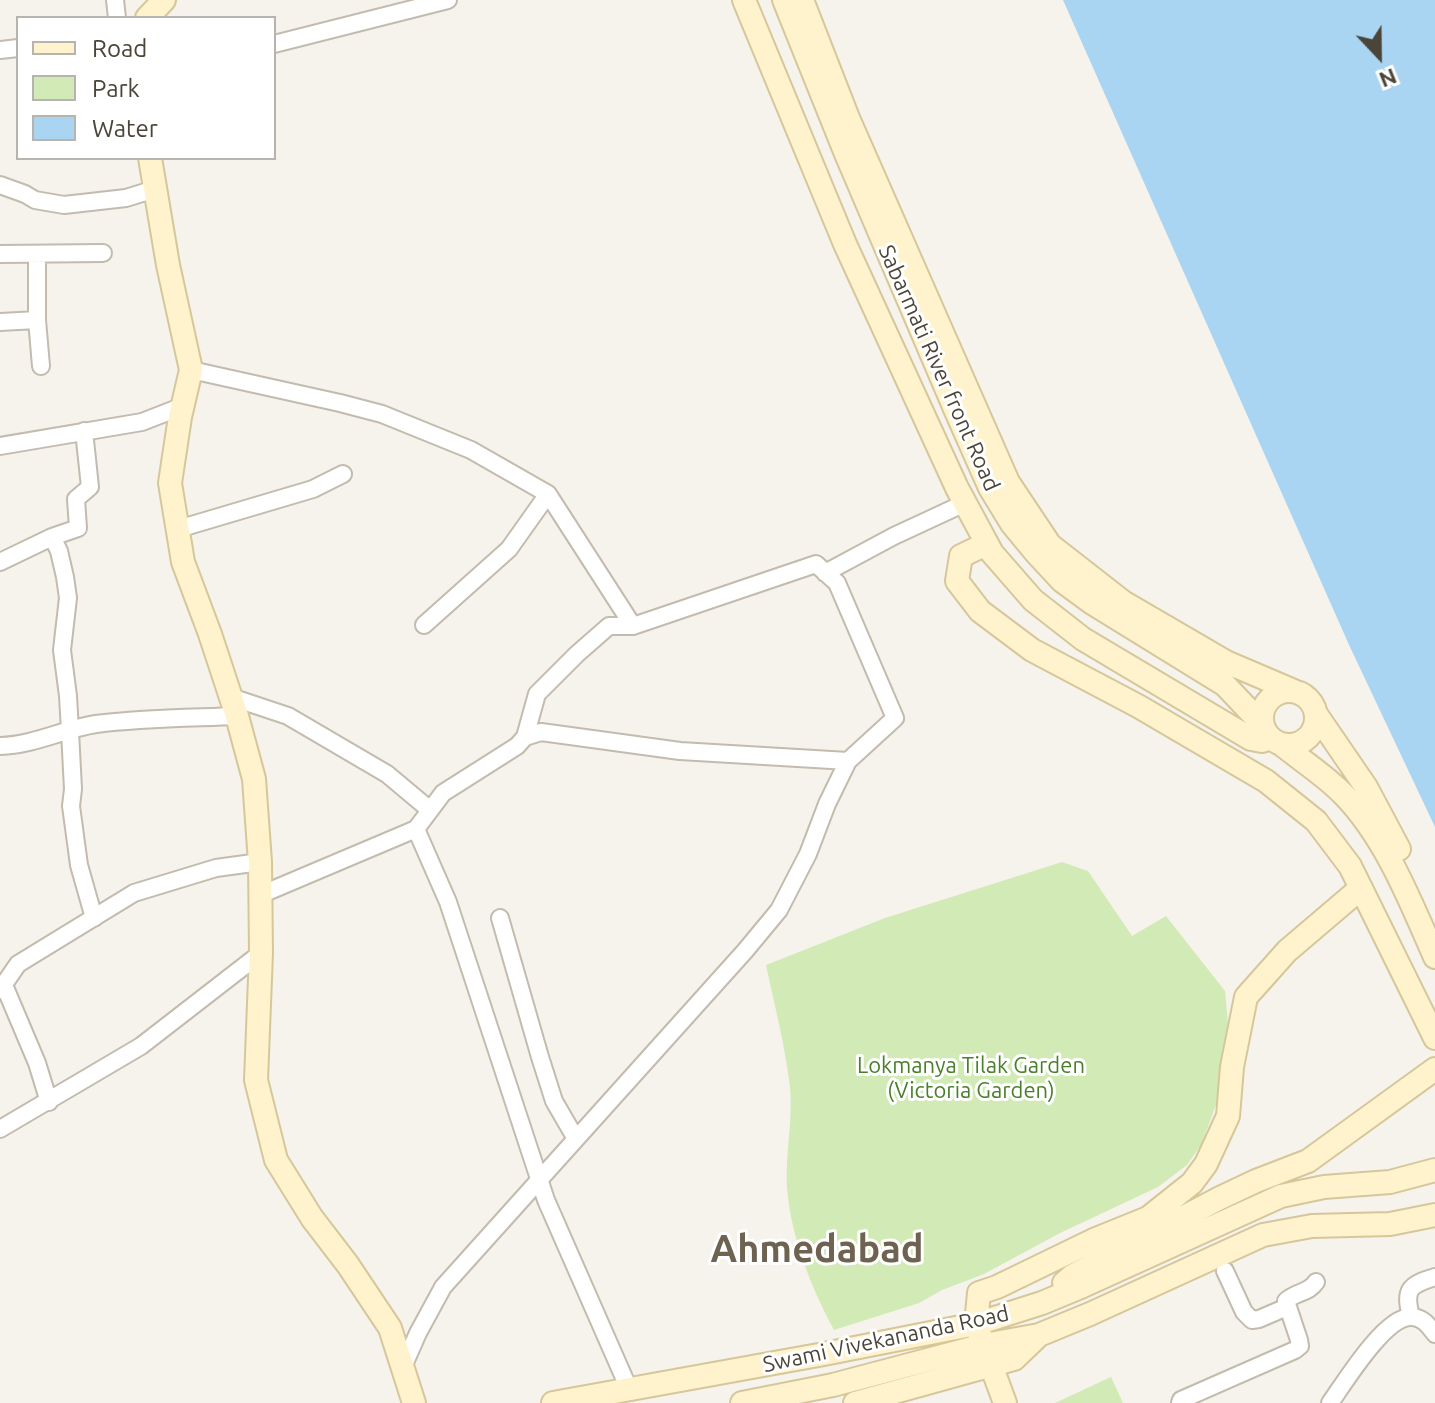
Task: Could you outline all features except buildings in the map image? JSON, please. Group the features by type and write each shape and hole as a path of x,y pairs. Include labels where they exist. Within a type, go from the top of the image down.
{"main road":[{"path":"149,16 164,0"},
{"path":"744,0 845,244 965,503 992,553 1033,600 1083,639 1251,739 1262,741 1271,736 1295,745 1307,738 1315,727 1316,714"},
{"name":"Sabarmati River front Road","path":"784,0 960,422 990,488 1012,524 1062,581 1092,603 1225,685 1271,736 1344,795 1375,834 1435,957"},
{"path":"802,0 848,118 1008,482 1050,545 1123,602 1226,662 1309,699 1366,787 1435,923"},
{"path":"150,160 168,265 191,370 170,483 183,562 234,707 254,779 260,862 261,953 256,1080 276,1160 312,1218 390,1328 414,1403"},
{"path":"986,544 961,556 957,581 980,611 1032,650 1138,706 1266,781 1316,821 1350,866 1435,1038"},
{"path":"1271,736 1262,711 1269,699 1281,692 1294,691"},
{"path":"1005,1403 976,1324 979,1293 1148,1218 1192,1183 1206,1164 1228,1116 1232,1067 1246,997 1287,951 1361,888"},
{"path":"1042,1303 1072,1276 1220,1198 1308,1161 1435,1069"},
{"name":"Swami Vivekananda Road","path":"553,1403 976,1324 1042,1303 1093,1282 1281,1196 1324,1187 1390,1182 1435,1170"},
{"path":"742,1403 987,1356 1014,1359 1039,1335 1263,1235 1312,1226 1390,1224 1435,1215"},
{"path":"855,1403 987,1356"},
{"path":"833,1385 849,1403"}],"street":[{"path":"276,43 448,0"},
{"path":"0,185 35,200 64,205 126,198 155,189"},
{"path":"0,254 103,253"},
{"path":"37,255 41,366"},
{"path":"0,322 37,320"},
{"path":"191,370 382,414 471,450 548,494 633,626"},
{"path":"0,446 142,422 183,406"},
{"path":"0,562 78,528 76,499 90,487 84,431"},
{"path":"178,529 313,489 343,474"},
{"path":"424,625 509,549 548,494"},
{"path":"825,573 965,503"},
{"path":"52,537 59,551 68,598 62,650 68,696 73,789 71,806 79,865 94,918"},
{"path":"260,895 416,829 443,793 517,746 525,737 537,694 609,626 633,626 816,564 837,583 895,718 848,761 808,854 779,910 443,1287 403,1367"},
{"path":"0,746 18,746 91,725 234,707 288,716 387,774 430,810"},
{"path":"525,737 541,732 680,751 848,761"},
{"path":"416,829 448,902 538,1180 629,1389"},
{"path":"49,1102 37,1063 2,987 18,964 134,893 216,868 260,862"},
{"path":"500,918 554,1101 576,1139"},
{"path":"0,1129 141,1046 261,953"},
{"path":"1225,1271 1244,1312 1252,1320 1287,1307"},
{"path":"1411,1317 1406,1299 1409,1290 1415,1284 1435,1277"},
{"path":"1180,1403 1209,1386 1300,1346 1286,1301 1310,1289 1316,1282"},
{"path":"1330,1403 1394,1322 1411,1317 1421,1319 1435,1334"}],"green space":[{"name":"Lokmanya Tilak Garden (Victoria Garden)","path":"1062,862 1088,871 1132,936 1166,916 1225,991 1228,1024 1216,1105 1201,1145 1187,1165 1158,1187 919,1303 834,1330 805,1266 794,1231 787,1182 790,1095 766,965 885,918"},
{"path":"1111,1377 1123,1403 1055,1403"}],"water":[{"path":"1063,0 1435,0 1435,827 1350,647"}],"district":[{"name":"Ahmedabad","path":"817,1249"}]}
